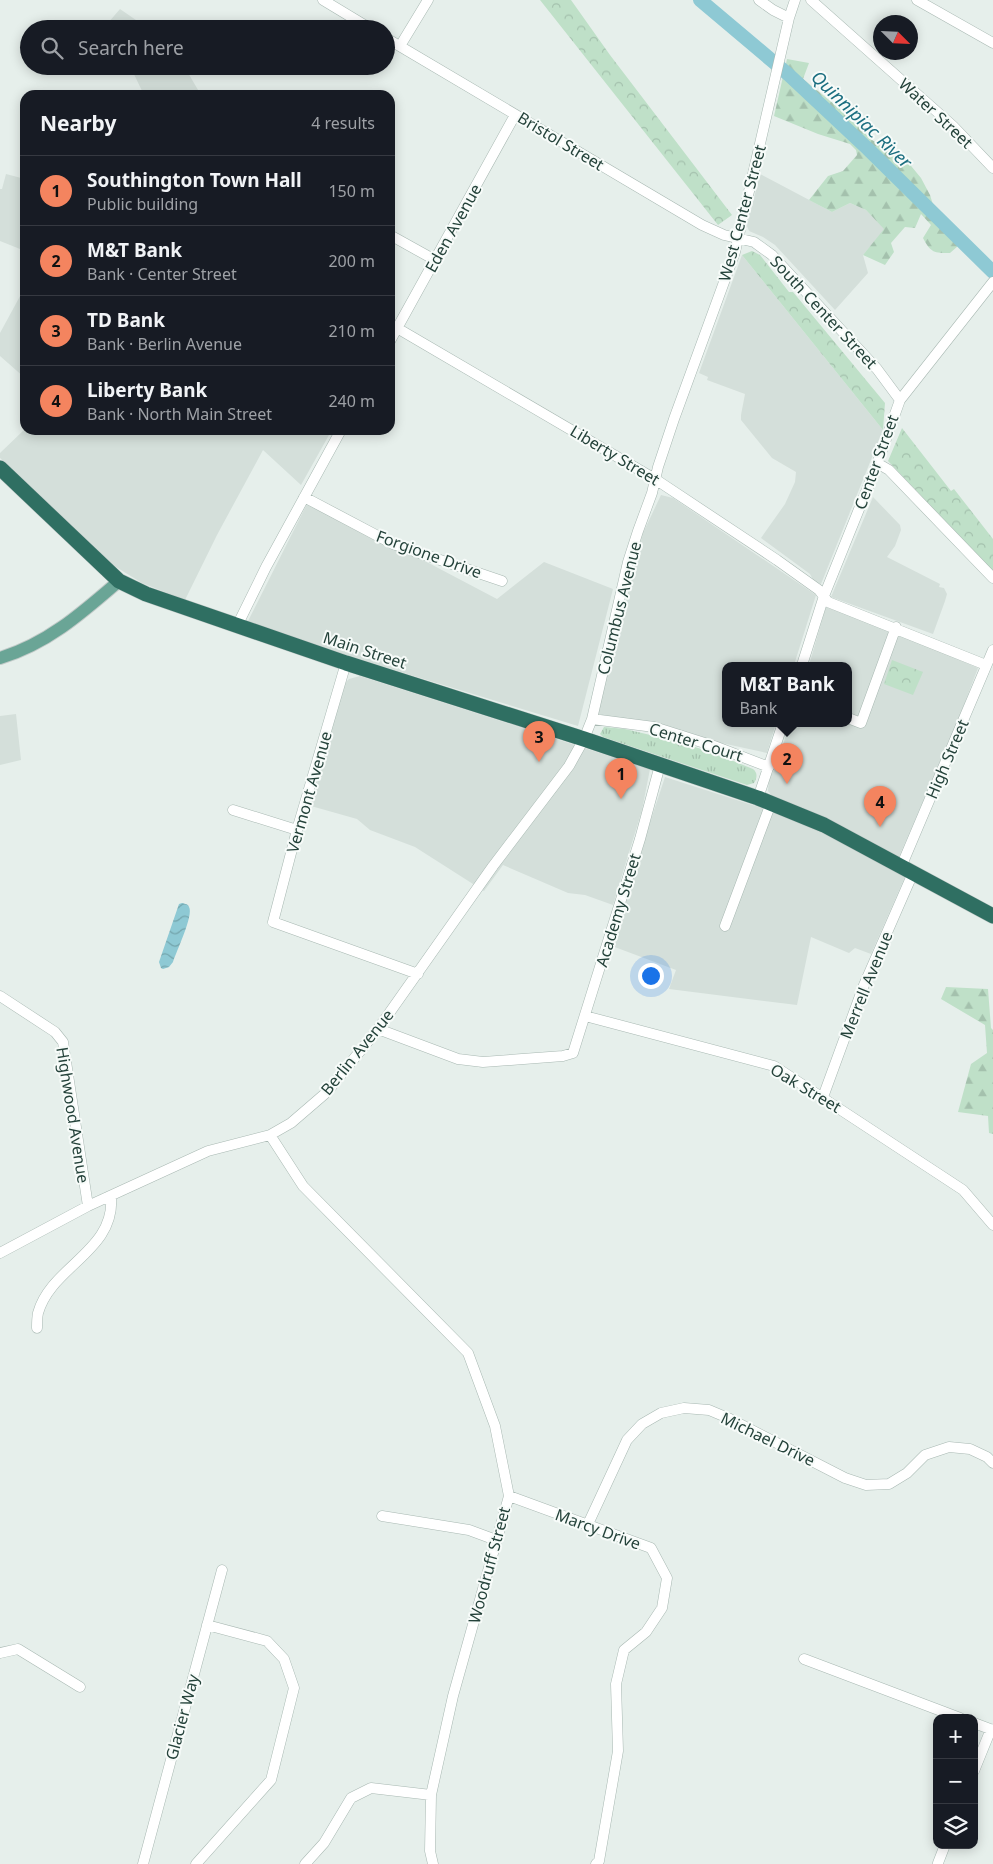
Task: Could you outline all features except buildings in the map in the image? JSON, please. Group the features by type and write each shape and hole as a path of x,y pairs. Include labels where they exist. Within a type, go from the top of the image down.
{"highway":[{"name":"Main Street","path":"0,468 119,581 146,594 237,626 764,800 824,825 993,916"}],"main road":[{"path":"0,658 21,652 62,629 119,581"}],"street":[{"path":"323,0 338,4 359,20"},
{"path":"400,46 428,0"},
{"path":"759,0 789,18"},
{"name":"West Center Street","path":"656,478 674,418 709,326 738,238 780,54 795,0"},
{"name":"Water Street","path":"811,0 953,126 993,168"},
{"path":"917,0 993,43"},
{"name":"Bristol Street","path":"395,43 702,225 724,235 738,238"},
{"name":"Eden Avenue","path":"395,332 515,115"},
{"path":"395,238 435,260"},
{"name":"South Center Street","path":"738,238 754,242 772,255 877,369 900,400"},
{"name":"Center Street","path":"803,662 824,596 900,400 993,282"},
{"name":"Liberty Street","path":"397,328 656,478 819,590 828,602 896,627 986,665"},
{"path":"237,626 266,567 338,435"},
{"path":"877,463 890,470 993,578"},
{"name":"Columbus Avenue","path":"584,739 592,719 628,562 656,478"},
{"name":"Forgione Drive","path":"304,497 393,544 502,581"},
{"path":"852,720 861,723 896,627"},
{"name":"High Street","path":"907,870 993,650"},
{"name":"Vermont Avenue","path":"346,662 297,830 273,922 418,974"},
{"name":"Center Court","path":"592,719 654,727 714,746 769,767"},
{"path":"725,926 764,800 769,767 782,727"},
{"name":"Berlin Avenue","path":"0,1253 88,1206 208,1151 270,1135 291,1123 327,1092 378,1029 493,866 569,766 584,739"},
{"name":"Academy Street","path":"378,1029 458,1059 483,1062 563,1056 573,1053 640,839 660,766"},
{"path":"232,810 297,830"},
{"name":"Merrell Avenue","path":"823,1097 907,870"},
{"name":"Highwood Avenue","path":"0,996 55,1032 63,1042 88,1206"},
{"name":"Oak Street","path":"585,1016 774,1066 964,1190 993,1226"},
{"name":"Woodruff Street","path":"270,1135 303,1186 468,1353 496,1426 509,1496 453,1696 431,1795 430,1851 433,1864"},
{"path":"36,1328 38,1313 52,1287 100,1237 110,1218 111,1196"},
{"name":"Michael Drive","path":"588,1524 627,1440 642,1424 661,1414 684,1408 708,1410 728,1418 845,1478 866,1485 889,1484 907,1473 925,1455 949,1447 970,1449 987,1457 993,1463"},
{"name":"Marcy Drive","path":"509,1496 651,1548 667,1578 662,1608 646,1632 624,1650 622,1658 616,1684 618,1751 599,1861 596,1864"},
{"path":"382,1516 470,1530 496,1540"},
{"name":"Glacier Way","path":"143,1864 222,1570"},
{"path":"196,1864 271,1780 294,1688 284,1659 267,1641 207,1625"},
{"path":"0,1653 18,1648 80,1687"},
{"path":"804,1659 949,1714"},
{"path":"978,1725 992,1730 978,1763"},
{"path":"306,1864 324,1843 351,1798 371,1788 431,1795"},
{"path":"938,1863 943,1849"}],"shaded area":[{"path":"120,9 136,20 111,20"},
{"path":"134,75 189,75 198,90 142,90"},
{"path":"6,174 20,178 20,249 0,241 0,189 2,189"},
{"path":"760,174 832,212 850,203 866,210 885,229 863,255 868,273 835,310 775,245 749,231 747,226"},
{"path":"742,255 883,430 821,584 814,582 810,574 761,538 785,504 795,482 796,472 772,458 741,420 745,394 707,380 708,377 699,373"},
{"path":"20,296 20,374 0,356 0,333"},
{"path":"20,434 329,435 301,485 263,450 217,535 185,600 142,583 108,562 0,458 0,453"},
{"path":"661,495 673,498 816,595 795,662 722,662 722,727 775,727 767,753 597,716 643,533"},
{"path":"873,497 900,525 901,530 895,546 887,557 940,584 939,587 944,588 947,594 933,634 831,597"},
{"path":"309,500 497,599 544,562 613,589 578,726 246,625"},
{"path":"826,607 887,629 978,668 959,718 898,859 772,796 768,791 769,778 775,769 789,727 852,727 852,662 810,662"},
{"path":"360,676 650,769 642,810 613,905 585,895 568,893 503,865 484,891 415,847 370,830 357,819 311,806 343,685 349,679"},
{"path":"16,714 21,760 0,765 0,716"},
{"path":"665,777 777,813 838,840 905,877 871,954 855,948 849,953 811,937 797,1005 669,989 676,970 612,946"}],"green space":[{"path":"540,0 571,0 610,55 732,215 718,225"},
{"path":"787,59 809,63 803,79 839,108 872,140 907,161 921,178 930,195 935,211 993,264 993,268 988,275 958,246 950,253 937,252 928,247 923,238 931,225 921,214 915,228 905,227 891,243 894,252 885,265 863,255 884,229 866,210 850,203 832,212 809,200 828,176 843,171 857,155 856,150 850,144 818,134 774,116"},
{"path":"752,251 760,255 789,292 793,292 885,403 883,430 742,255"},
{"path":"902,428 951,491 954,489 993,539 993,571 888,461"},
{"path":"892,660 923,672 913,695 884,684"},
{"path":"604,727 625,729 680,742 716,754 753,769 756,779 754,783 747,785 603,737 600,734"},
{"path":"946,987 988,989 991,1028 993,1030 993,1134 989,1133 988,1116 958,1112 971,1064 987,1053 985,1025 941,999"}],"water":[{"path":"182,903 189,907 190,911 187,925 173,962 169,967 163,969 159,962 179,904"}],"waterway":[{"name":"Quinnipiac River","path":"700,0 789,75 868,149 993,272"}],"place":[{"name":"TD Bank","path":"539,762"},
{"name":"M&T Bank","path":"787,784"},
{"name":"Southington Town Hall","path":"621,799"},
{"name":"Liberty Bank","path":"880,827"}]}
